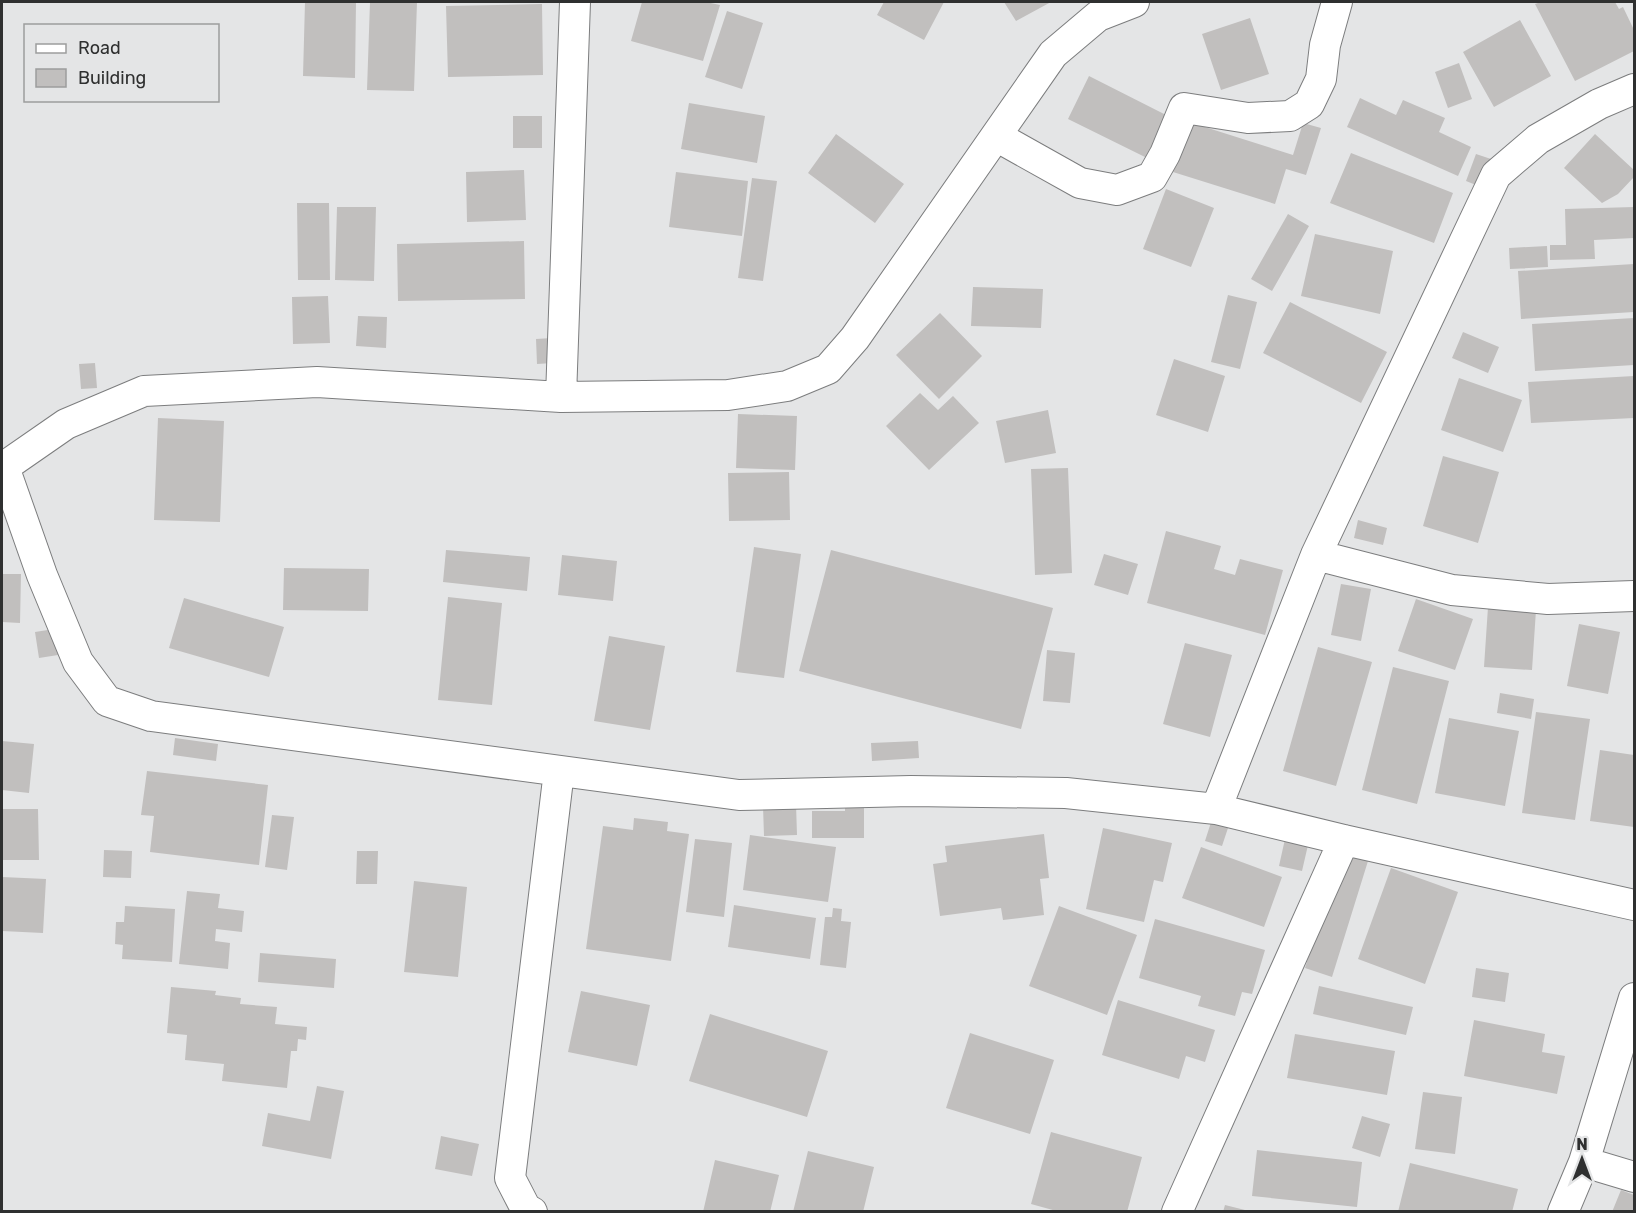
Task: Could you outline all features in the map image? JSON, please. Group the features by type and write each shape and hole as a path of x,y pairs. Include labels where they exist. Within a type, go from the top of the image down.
{"street":[{"path":"561,397 575,2"},
{"path":"1134,2 1098,16 1053,54 855,338 828,369 787,386 728,395 561,397 317,382 144,391 66,424 3,466 42,575 78,662 107,700 151,716 739,795 911,791 1066,793 1216,808 1344,840 1635,905"},
{"path":"996,136 1080,183 1117,190 1152,177 1165,154 1184,108 1248,118 1290,116 1309,104 1321,79 1325,45 1337,2"},
{"path":"1216,808 1316,555 1496,175 1538,139 1599,104 1635,89"},
{"path":"1316,555 1452,590 1548,599 1635,596"},
{"path":"532,1212 526,1209 510,1178 560,771"},
{"path":"1177,1212 1344,840"},
{"path":"1563,1212 1584,1162 1635,998"},
{"path":"1584,1162 1635,1178"}],"building":[{"path":"305,2 356,2 355,78 303,76"},
{"path":"370,2 417,2 414,91 367,90"},
{"path":"642,2 706,2 720,5 703,61 631,41"},
{"path":"884,2 944,2 924,40 877,15"},
{"path":"1004,2 1051,2 1016,21"},
{"path":"1541,2 1615,2 1619,9 1623,7 1634,30 1634,51 1575,81 1535,4"},
{"path":"542,4 543,75 448,77 446,6"},
{"path":"727,11 763,23 742,89 705,77"},
{"path":"1250,18 1269,74 1221,90 1202,34"},
{"path":"1520,20 1551,76 1494,107 1463,52"},
{"path":"1459,63 1472,99 1448,108 1435,72"},
{"path":"1089,76 1168,116 1147,158 1068,119"},
{"path":"1360,98 1396,115 1403,100 1445,118 1439,132 1471,147 1458,176 1347,127"},
{"path":"689,103 765,116 757,163 681,149"},
{"path":"513,116 542,116 542,148 513,148"},
{"path":"1189,122 1293,155 1303,123 1321,128 1306,175 1286,169 1275,204 1173,172"},
{"path":"836,134 904,184 875,223 808,173"},
{"path":"1595,134 1634,170 1634,177 1618,194 1602,203 1564,168"},
{"path":"1351,153 1453,193 1434,243 1330,203"},
{"path":"1476,154 1497,161 1486,189 1466,181"},
{"path":"524,170 526,220 467,222 466,172"},
{"path":"676,172 748,181 742,236 669,227"},
{"path":"752,178 777,181 763,281 738,278"},
{"path":"1166,189 1214,208 1191,267 1143,249"},
{"path":"297,203 329,203 330,280 298,280"},
{"path":"337,207 376,207 374,281 335,280"},
{"path":"1634,207 1634,238 1594,240 1595,259 1550,260 1550,245 1566,245 1565,209"},
{"path":"1288,214 1309,226 1272,291 1251,279"},
{"path":"1315,234 1393,251 1380,314 1301,296"},
{"path":"524,241 525,299 398,301 397,244"},
{"path":"1547,246 1548,267 1510,269 1509,248"},
{"path":"1634,264 1634,312 1521,319 1518,271"},
{"path":"973,287 1043,289 1041,328 971,326"},
{"path":"1228,295 1257,302 1240,369 1211,362"},
{"path":"328,296 330,343 293,344 292,297"},
{"path":"1290,302 1387,352 1361,403 1263,353"},
{"path":"940,313 982,356 939,399 896,355"},
{"path":"358,316 387,317 386,348 356,346"},
{"path":"1634,318 1634,365 1535,371 1532,324"},
{"path":"1463,332 1499,347 1488,373 1452,358"},
{"path":"552,338 553,363 537,364 536,339"},
{"path":"1174,359 1225,376 1208,432 1156,415"},
{"path":"95,363 97,388 81,389 79,364"},
{"path":"1634,376 1634,418 1531,423 1528,382"},
{"path":"1459,378 1522,400 1503,452 1441,430"},
{"path":"920,393 938,410 953,396 979,423 929,470 886,426"},
{"path":"1048,410 1056,453 1005,463 996,421"},
{"path":"738,414 797,416 795,470 736,468"},
{"path":"158,418 224,421 220,522 154,520"},
{"path":"1443,456 1499,472 1478,543 1423,526"},
{"path":"1068,468 1072,573 1035,575 1031,469"},
{"path":"789,472 790,520 729,521 728,473"},
{"path":"1358,520 1387,528 1383,545 1354,538"},
{"path":"1166,531 1221,546 1214,569 1235,575 1240,559 1283,570 1265,635 1147,603"},
{"path":"754,547 801,554 784,678 736,672"},
{"path":"446,550 530,557 527,591 443,582"},
{"path":"831,550 1053,608 1021,729 799,671"},
{"path":"1104,554 1138,564 1128,595 1094,585"},
{"path":"562,555 617,561 613,601 558,595"},
{"path":"284,568 369,569 368,611 283,610"},
{"path":"2,574 21,574 20,623 2,622"},
{"path":"1341,584 1371,589 1361,641 1331,635"},
{"path":"448,597 502,603 492,705 438,700"},
{"path":"184,598 284,627 269,677 169,648"},
{"path":"1416,599 1473,619 1455,670 1398,651"},
{"path":"1488,607 1536,610 1532,670 1484,667"},
{"path":"1579,624 1620,632 1608,694 1567,686"},
{"path":"54,629 58,655 39,658 35,632"},
{"path":"609,636 665,646 650,730 594,721"},
{"path":"1185,643 1232,655 1210,737 1163,724"},
{"path":"1318,647 1372,662 1336,786 1283,771"},
{"path":"1047,650 1075,653 1070,703 1043,701"},
{"path":"1393,667 1449,681 1417,804 1362,790"},
{"path":"1500,693 1534,699 1531,719 1497,713"},
{"path":"1536,712 1590,719 1575,820 1522,813"},
{"path":"1449,718 1519,731 1505,806 1435,793"},
{"path":"175,738 218,744 216,761 173,755"},
{"path":"2,741 34,744 29,793 2,790"},
{"path":"918,741 919,758 872,761 871,743"},
{"path":"1600,750 1634,755 1634,827 1590,821"},
{"path":"147,771 268,785 259,865 150,852 154,816 141,815"},
{"path":"845,803 864,803 864,838 812,838 812,811 845,811"},
{"path":"796,804 797,835 764,836 763,806"},
{"path":"2,809 38,809 39,860 2,860"},
{"path":"272,815 294,817 287,870 265,867"},
{"path":"1213,816 1230,822 1222,846 1205,841"},
{"path":"634,818 668,822 667,831 689,834 671,961 586,949 603,826 633,830"},
{"path":"1103,828 1172,843 1163,882 1154,880 1144,922 1086,909"},
{"path":"1044,834 1049,878 1040,879 1044,915 1003,920 1001,908 940,916 933,864 947,862 945,846"},
{"path":"750,835 836,847 828,902 743,890"},
{"path":"695,839 732,843 724,917 686,912"},
{"path":"1285,839 1308,845 1302,871 1279,866"},
{"path":"1201,847 1282,877 1264,927 1182,898"},
{"path":"104,850 132,851 131,878 103,877"},
{"path":"357,851 378,851 377,884 356,884"},
{"path":"1348,854 1368,861 1332,977 1305,968 1333,879"},
{"path":"1391,868 1458,892 1425,984 1358,959"},
{"path":"2,877 46,879 43,933 2,931"},
{"path":"414,881 467,887 458,977 404,972"},
{"path":"187,891 220,894 218,908 244,911 242,932 216,929 215,941 230,943 228,969 179,964"},
{"path":"734,905 816,918 810,959 728,947"},
{"path":"125,906 175,909 172,962 122,959 123,945 115,944 116,922 124,922"},
{"path":"1059,906 1137,935 1107,1015 1029,986"},
{"path":"833,908 842,909 841,921 851,922 846,968 820,965 825,917 832,917"},
{"path":"1155,919 1265,950 1252,994 1242,992 1235,1016 1198,1006 1201,996 1139,978"},
{"path":"260,953 336,959 334,988 258,982"},
{"path":"1476,968 1509,973 1505,1002 1472,997"},
{"path":"1319,986 1413,1007 1406,1035 1313,1014"},
{"path":"171,987 216,991 215,995 241,998 240,1004 277,1007 275,1024 307,1027 306,1040 298,1039 297,1051 291,1051 287,1088 222,1081 224,1064 185,1060 187,1035 167,1033"},
{"path":"581,991 650,1005 637,1066 568,1052"},
{"path":"1118,1000 1215,1030 1205,1062 1186,1056 1179,1079 1102,1055"},
{"path":"710,1014 828,1051 807,1117 689,1081"},
{"path":"1474,1020 1545,1034 1542,1052 1565,1056 1557,1094 1464,1076"},
{"path":"970,1033 1054,1060 1030,1134 946,1108"},
{"path":"1295,1034 1395,1051 1387,1095 1287,1078"},
{"path":"317,1086 344,1091 331,1159 262,1146 268,1113 310,1121"},
{"path":"1423,1092 1462,1097 1455,1154 1415,1149"},
{"path":"1362,1116 1390,1124 1380,1157 1352,1148"},
{"path":"1051,1132 1142,1157 1127,1212 1060,1212 1031,1204"},
{"path":"441,1136 479,1144 472,1176 435,1169"},
{"path":"1257,1150 1362,1162 1357,1207 1252,1196"},
{"path":"808,1151 874,1167 863,1212 793,1212"},
{"path":"715,1160 779,1175 770,1212 703,1212"},
{"path":"1410,1163 1518,1189 1512,1212 1398,1212"},
{"path":"1621,1190 1634,1195 1634,1212 1612,1212"},
{"path":"1225,1205 1249,1211 1249,1212 1223,1212"}]}
